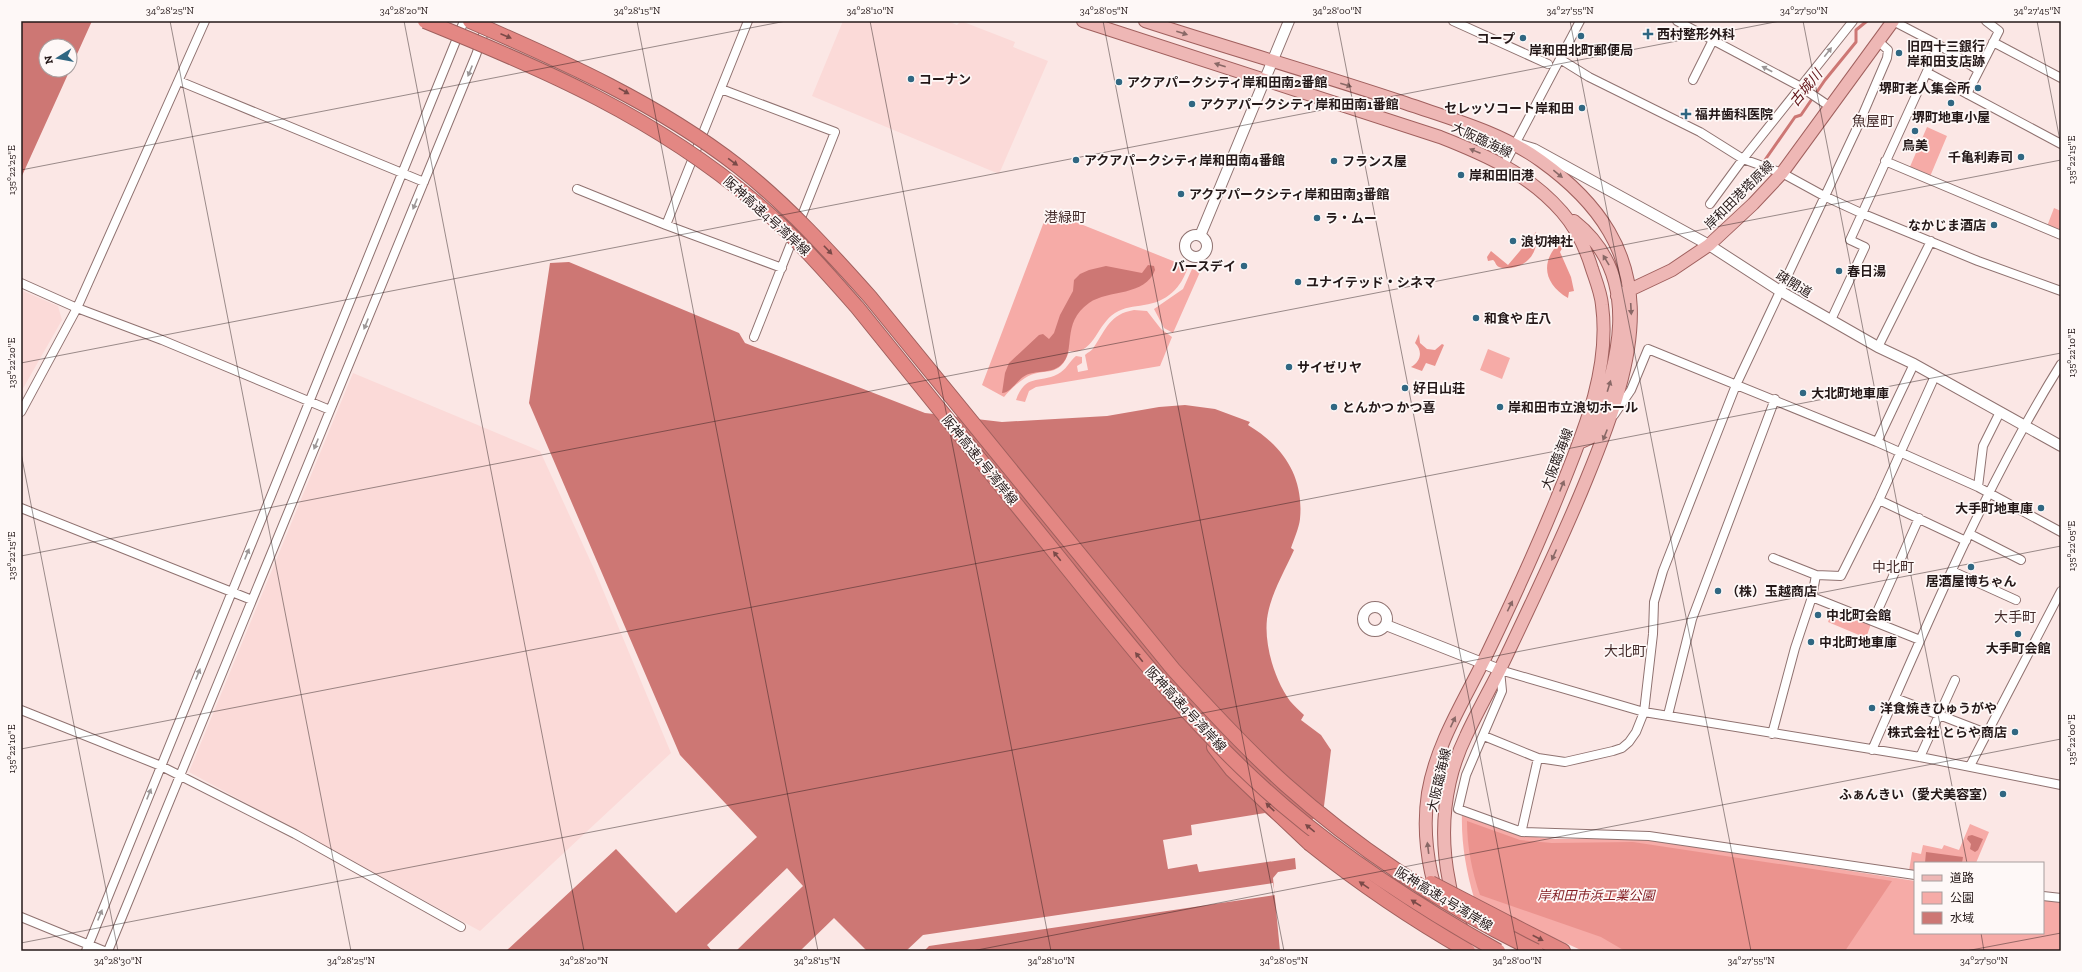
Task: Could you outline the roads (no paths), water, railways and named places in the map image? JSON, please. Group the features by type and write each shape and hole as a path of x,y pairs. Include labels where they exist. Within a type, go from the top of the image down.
{"highway":[{"name":"阪神高速4号湾岸線","path":"425,21 515,59 612,104 658,131 697,158 762,208 821,266 857,307 1118,632 1186,712 1272,795 1325,839 1404,896 1498,951"},
{"name":"阪神高速4号湾岸線","path":"470,21 571,65 622,90 704,142 739,167 771,194 831,253 870,297 1192,690 1249,749 1322,816 1378,858 1451,906 1536,951"},
{"path":"1186,712 1232,770 1309,843 1354,878 1434,932 1468,951"},
{"path":"1322,816 1417,876 1564,951"}],"main road":[{"name":"大阪臨海線","path":"1083,21 1440,137 1504,165 1534,185 1564,213 1584,246 1602,303 1603,348 1599,374 1579,443 1523,581 1452,722 1436,761 1428,793 1426,825 1431,868 1438,903 1460,951"},
{"name":"大阪臨海線","path":"1145,21 1465,123 1515,144 1563,178 1590,203 1615,242 1623,263 1630,291 1631,323 1629,350 1611,419 1570,520 1500,670 1465,738 1455,763 1445,806 1443,829 1447,873 1452,900 1465,935 1479,951"},
{"name":"岸和田港塔原線","path":"1618,296 1672,270 1709,245 1754,204 1782,173 1829,106 1893,21"},
{"path":"1564,213 1582,228 1596,243 1609,265 1618,296 1619,336 1612,380 1590,438 1579,443"}],"street":[{"path":"21,412 77,308 205,21"},
{"path":"87,948 464,21"},
{"path":"108,951 476,55 488,21"},
{"path":"666,225 748,21"},
{"path":"1200,236 1289,21"},
{"path":"1452,21 1548,64"},
{"path":"1504,165 1580,21"},
{"path":"1677,21 1801,87 1829,106"},
{"path":"1710,204 1743,159 1853,21"},
{"path":"1893,21 1939,46 1978,70"},
{"path":"1967,94 1999,31 1986,21"},
{"path":"1693,80 1713,40"},
{"path":"1484,736 1538,758 1565,762 1622,748 1636,732 1644,712 1653,634 1654,602 1663,571 1736,385 1887,58 1888,50 1878,41"},
{"path":"1993,42 2061,78"},
{"path":"1832,320 1865,247 1850,240 1885,161 1928,73 1939,46"},
{"path":"1560,59 1589,77 1700,132 1743,159 1782,173 1824,196 1861,213 1978,261 2061,291"},
{"path":"1928,73 2061,144"},
{"path":"179,81 424,182"},
{"path":"721,89 835,132 754,337"},
{"name":"疎開道","path":"1515,144 1534,149 1709,245 1780,291 1878,347 1914,364 2061,446"},
{"path":"1885,161 2061,235"},
{"path":"577,189 666,225 782,268"},
{"path":"1878,347 1931,241"},
{"path":"21,283 77,308 169,343 330,410"},
{"path":"1611,419 1631,390 1648,349 1736,385 1775,399 1877,442 1978,487 2061,532"},
{"path":"1877,442 1914,364"},
{"path":"1872,750 1920,640 1968,537 2025,426 2061,364"},
{"path":"1773,558 1816,575 1841,576 1879,500 1935,376"},
{"path":"1668,715 1692,620 1775,399"},
{"path":"1978,487 1984,446 2000,412"},
{"path":"1879,500 2021,560"},
{"path":"21,508 252,600"},
{"path":"1873,621 1919,518"},
{"path":"1952,571 2016,600"},
{"path":"1772,734 1795,648 1812,597 1816,575"},
{"path":"1970,766 1986,732 2061,591"},
{"path":"1812,597 1920,640"},
{"path":"1386,625 1500,670 1644,712 1920,757 2061,785"},
{"path":"1500,670 1502,691 1466,775 1458,809 1522,832 1649,836 1914,875"},
{"path":"1920,757 1955,680"},
{"path":"1895,698 1986,732"},
{"path":"21,710 180,775 295,834 462,927"},
{"path":"1522,829 1538,758"},
{"path":"2044,896 2061,898"},
{"path":"21,917 87,948 104,951"}],"water":[{"path":"21,21 92,21 78,52 78,38 38,38 38,78 66,78 21,178"},
{"path":"569,262 739,333 745,343 925,413 1002,422 1107,416 1159,407 1185,405 1215,409 1250,422 1248,425 1271,442 1289,464 1295,476 1300,503 1300,519 1298,530 1291,548 1294,550 1271,602 1267,619 1267,640 1275,673 1285,693 1292,703 1304,715 1301,720 1321,735 1331,750 1324,806 1296,839 1265,813 1191,825 1192,835 1163,840 1168,869 1197,864 1199,872 1295,858 1296,869 1278,872 1273,878 1280,951 867,951 834,918 800,951 736,951 803,886 787,868 707,945 712,951 506,951 616,849 676,913 757,837 680,755 529,403 550,263"},
{"path":"1148,265 1154,266 1155,270 1150,279 1143,285 1135,289 1097,299 1089,303 1080,311 1072,328 1066,359 1061,365 1052,370 1027,375 1008,391 1002,393 1005,373 1009,363 1039,335 1043,334 1049,339 1054,333 1060,315 1073,291 1074,280 1080,274 1106,266 1142,273"},
{"path":"1972,835 1983,839 1978,850 1975,852 1970,849 1971,844 1967,839 1968,836"},
{"path":"1926,852 1963,857 1962,862 1925,862"}],"waterway":[{"name":"古城川","path":"1743,185 1754,177 1795,117 1801,115 1825,80 1856,42 1856,30 1867,21"}],"place":[{"name":"西村整形外科","path":"1648,34"},
{"name":"岸和田北町郵便局","path":"1581,36"},
{"name":"コープ","path":"1523,38"},
{"name":"旧四十三銀行 岸和田支店跡","path":"1899,53"},
{"name":"コーナン","path":"911,79"},
{"name":"アクアパークシティ岸和田南2番館","path":"1119,82"},
{"name":"堺町老人集会所","path":"1978,88"},
{"name":"堺町地車小屋","path":"1951,103"},
{"name":"アクアパークシティ岸和田南1番館","path":"1192,104"},
{"name":"セレッソコート岸和田","path":"1582,108"},
{"name":"福井歯科医院","path":"1686,114"},
{"name":"鳥美","path":"1915,131"},
{"name":"千亀利寿司","path":"2021,157"},
{"name":"アクアパークシティ岸和田南4番館","path":"1076,160"},
{"name":"フランス屋","path":"1334,161"},
{"name":"岸和田旧港","path":"1461,175"},
{"name":"アクアパークシティ岸和田南3番館","path":"1181,194"},
{"name":"ラ・ムー","path":"1317,218"},
{"name":"なかじま酒店","path":"1994,225"},
{"name":"浪切神社","path":"1513,241"},
{"name":"バースデイ","path":"1244,266"},
{"name":"春日湯","path":"1839,271"},
{"name":"ユナイテッド・シネマ","path":"1298,282"},
{"name":"和食や 庄八","path":"1476,318"},
{"name":"サイゼリヤ","path":"1289,367"},
{"name":"好日山荘","path":"1405,388"},
{"name":"大北町地車庫","path":"1803,393"},
{"name":"とんかつ かつ喜","path":"1334,407"},
{"name":"岸和田市立浪切ホール","path":"1500,407"},
{"name":"大手町地車庫","path":"2041,508"},
{"name":"居酒屋博ちゃん","path":"1971,567"},
{"name":"（株）玉越商店","path":"1718,591"},
{"name":"中北町会館","path":"1818,615"},
{"name":"大手町会館","path":"2018,634"},
{"name":"中北町地車庫","path":"1811,642"},
{"name":"洋食焼きひゅうがや","path":"1872,708"},
{"name":"株式会社 とらや商店","path":"2015,732"},
{"name":"ふぁんきい（愛犬美容室）","path":"2003,794"}],"district":[{"name":"魚屋町","path":"1873,121"},
{"name":"港緑町","path":"1065,217"},
{"name":"中北町","path":"1893,567"},
{"name":"大手町","path":"2015,617"},
{"name":"大北町","path":"1625,651"}],"park label":[{"name":"岸和田市浜工業公園","path":"1596,895"}]}
